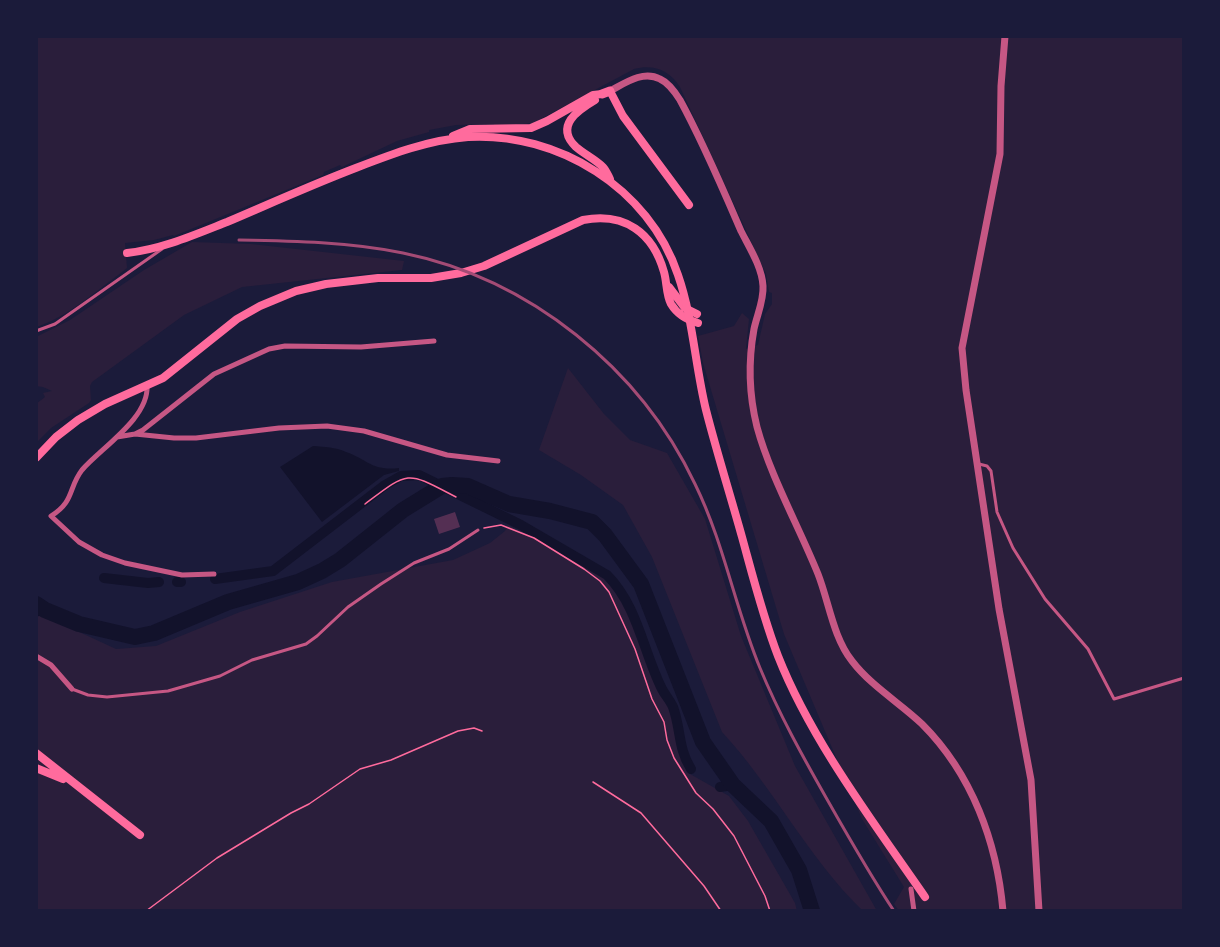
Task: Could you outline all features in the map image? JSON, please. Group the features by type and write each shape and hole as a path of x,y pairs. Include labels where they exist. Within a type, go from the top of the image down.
{"main road":[{"path":"606,92 574,113 568,127 575,146 604,167 613,183"},
{"path":"127,253 168,244 383,157 443,140 470,129 531,128 593,95 606,92"},
{"path":"606,92 689,205"},
{"path":"443,140 472,137 507,139 541,145 583,164 613,183 643,213 669,253 683,291 701,389 718,457 754,585 779,657 802,706 832,759 925,897"},
{"path":"36,458 78,420 105,404 147,386 173,371 237,319 260,306 296,291 352,280 430,278 454,275 484,266 574,223 598,218 613,219 636,228 646,236 659,257 668,286 697,319"},
{"path":"36,753 140,835"},
{"path":"36,768 76,785"}],"street":[{"path":"1005,36 1000,86 1000,154 962,348 999,609 1031,780 1039,911"},
{"path":"606,92 643,76 664,80 680,100 701,143 763,283 752,342 750,377 754,414 767,455 812,557 846,652 865,675 936,739 971,791 991,844 1004,911"},
{"path":"135,434 155,422 214,374 269,349 285,346 361,346 434,341"},
{"path":"147,386 142,405 117,437 81,472 67,502 51,516 80,542 102,555 125,563 182,575 214,574"},
{"path":"117,437 135,434 196,438 279,428 327,426 364,431 447,455 498,461"},
{"path":"36,656 51,666 72,688"},
{"path":"911,888 914,911"}],"lane":[{"path":"36,331 52,326 72,313 168,244"},
{"path":"977,464 987,466 990,471 997,512 1026,572 1045,599 1088,650 1114,699 1184,678"},
{"path":"72,688 88,695 106,697 168,691 208,680 252,660 306,644 348,607 414,562 449,549 478,530"}],"path":[{"path":"365,504 393,483 408,478 419,478 456,497"},
{"path":"478,530 501,525 534,538 584,569 600,581 609,592 635,649 652,699 664,722 674,758 696,793 714,809 734,836 758,881 770,911"},
{"path":"146,911 217,858 319,797 360,769 391,760 458,731 474,728 482,731"},
{"path":"593,782 641,813 704,886 721,911"}],"shaded area":[{"path":"36,36 1184,36 1184,911 899,911 894,904 904,887 862,819 784,634 703,363 698,336 734,326 742,313 749,319 746,349 758,345 765,314 772,304 772,293 769,292 766,274 680,87 671,76 654,68 634,69 533,123 494,127 494,124 456,125 429,130 429,132 397,141 342,167 340,165 324,172 323,175 174,236 125,243 127,268 70,310 36,327"},
{"path":"192,242 251,244 404,261 402,270 242,287 184,315 92,382 89,403 51,428 36,443 36,404 45,397 43,393 52,391 36,386 36,337 70,320 144,270"},
{"path":"568,368 604,414 630,440 667,453 705,519 741,636 795,766 877,911 863,911 843,890 825,869 758,776 722,732 652,557 623,505 581,475 539,450"},
{"path":"313,446 338,449 376,466 399,468 399,471 384,475 322,522 280,467"},
{"path":"508,525 596,568 623,600 635,621 672,707 678,750 690,774 729,796 748,821 795,903 797,911 36,911 36,612 116,649 156,646 240,612 332,582 453,560 490,543 505,531"}],"building":[{"path":"455,512 460,527 439,534 434,519"}],"waterway":[{"path":"215,579 273,571 385,485 401,476 419,475 521,525 607,575 626,600 633,614 662,690 676,715 684,754 691,769"},
{"path":"36,604 79,624 135,637 154,633 228,602 298,582 322,571 340,560 403,510 442,486 468,486 509,504 550,511 592,522 605,535 641,584 703,742 733,785 771,821 799,870 812,911"},
{"path":"104,578 159,582"},
{"path":"36,616 45,610"},
{"path":"720,787 733,785"}],"railway":[{"path":"239,240 363,246 403,253 450,266 494,284 537,307 576,335 612,367 644,403 672,442 695,484 714,529 751,645 775,702 836,815 894,911"}]}
